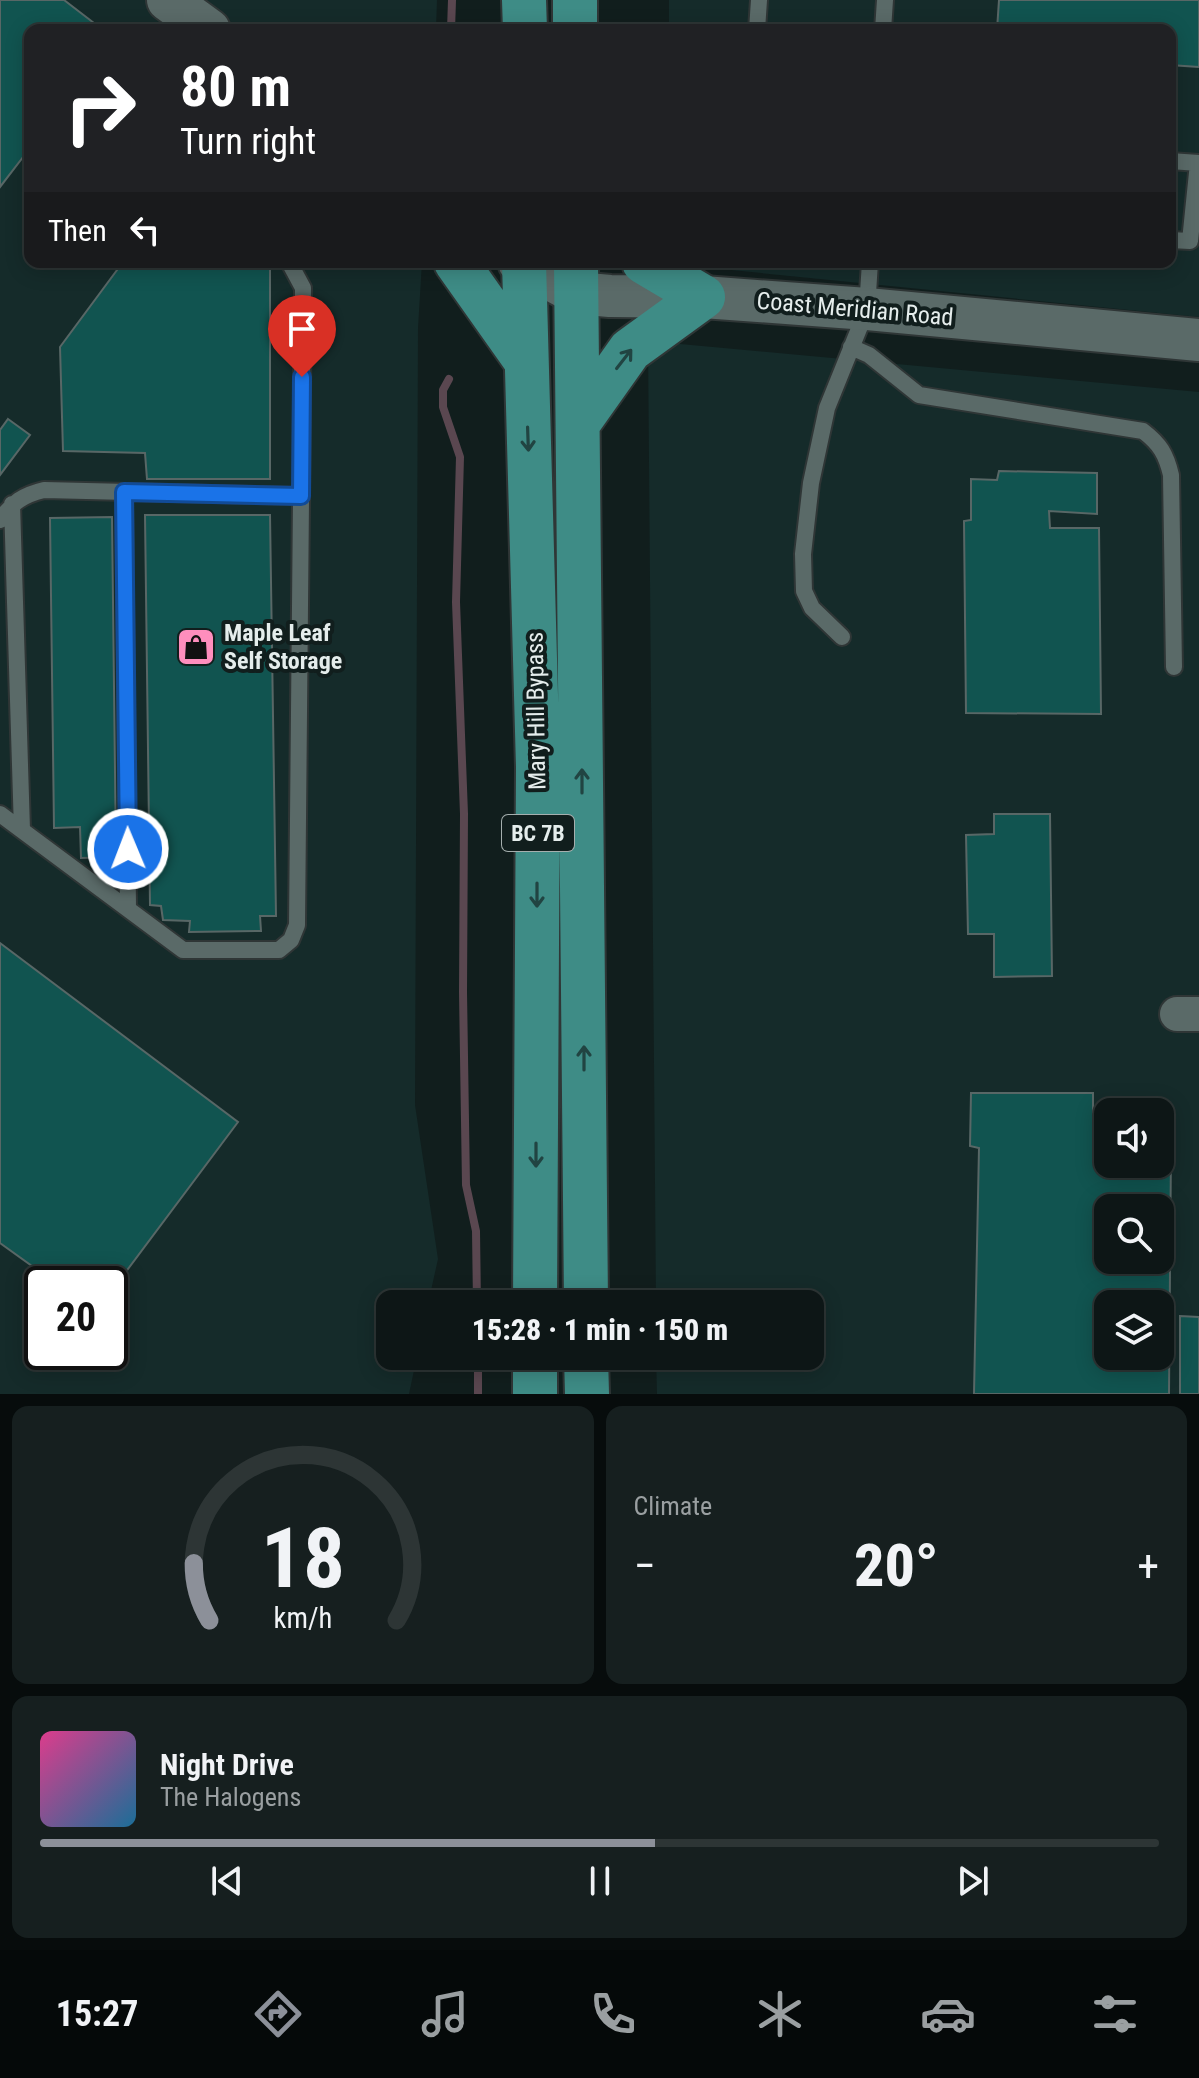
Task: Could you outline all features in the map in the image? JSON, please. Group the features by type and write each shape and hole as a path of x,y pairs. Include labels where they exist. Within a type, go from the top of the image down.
{"highway":[{"path":"524,0 525,24"},
{"path":"575,0 575,24"},
{"path":"460,268 526,361"},
{"name":"Mary Hill Bypass","path":"522,268 538,767 535,1290"},
{"path":"579,422 630,350 703,297 654,268"},
{"name":"Mary Hill Bypass","path":"576,277 586,1290"},
{"path":"535,1370 535,1394"},
{"path":"586,1370 587,1394"}],"street":[{"path":"168,0 201,24"},
{"name":"Coast Meridian Road","path":"541,268 576,277 610,296 703,297 867,309 1199,340"}],"lane":[{"path":"757,24 759,0"},
{"path":"883,24 885,0"},
{"path":"1176,161 1198,163 1190,241 1176,240"},
{"path":"0,814 183,950 279,950 291,940 297,925 303,288 292,268"},
{"path":"842,637 812,608 804,591 803,554 811,483 827,408 867,309 870,268"},
{"path":"851,347 869,355 919,395 1143,431 1155,440 1165,451 1171,475 1174,667"},
{"path":"0,520 12,504 27,494 44,490 301,496"},
{"path":"124,492 128,909"},
{"path":"12,504 22,830"}],"shaded area":[{"path":"0,0 437,0 436,24 24,24 24,268 422,268 418,328 415,1105 438,1259 431,1290 376,1290 376,1370 414,1370 409,1394 0,1394"},
{"path":"669,0 1199,0 1199,317 711,268 1176,268 1176,24 669,24"},
{"path":"648,341 1199,392 1199,1394 657,1394 656,1370 824,1370 824,1290 656,1290"}],"building":[{"path":"0,0 64,0 95,24 24,24 24,156 0,187"},
{"path":"999,0 1199,0 1199,67 1176,65 1176,24 997,24"},
{"path":"119,268 270,268 270,479 147,479 145,453 63,451 60,347"},
{"path":"8,419 30,435 0,475 0,430"},
{"path":"999,471 1097,473 1097,514 1049,511 1050,528 1099,528 1101,714 966,713 964,521 971,520 971,479 997,480"},
{"path":"145,515 270,515 276,916 260,916 261,931 189,932 190,921 163,920 161,906 150,905"},
{"path":"112,517 116,857 81,858 80,827 54,828 50,518"},
{"path":"994,814 1050,814 1052,976 994,977 994,934 968,934 966,835 994,834"},
{"path":"0,943 238,1122 128,1269 128,1266 32,1266 0,1243"},
{"path":"971,1093 1093,1093 1094,1178 1171,1178 1171,1194 1094,1194 1094,1274 1170,1274 1170,1290 1094,1290 1094,1370 1169,1370 1169,1394 974,1394 979,1148 970,1146"},
{"path":"1180,1316 1199,1317 1199,1394 1180,1394"}],"waterway":[{"path":"451,24 452,0"},
{"path":"449,379 443,390 443,407 460,457 456,602 464,814 466,1185 476,1231 477,1290"},
{"path":"478,1370 478,1394"}],"place":[{"name":"Maple Leaf Self Storage","path":"196,647"}],"route":[{"path":"128,849 124,492 301,496 302,377"}]}
